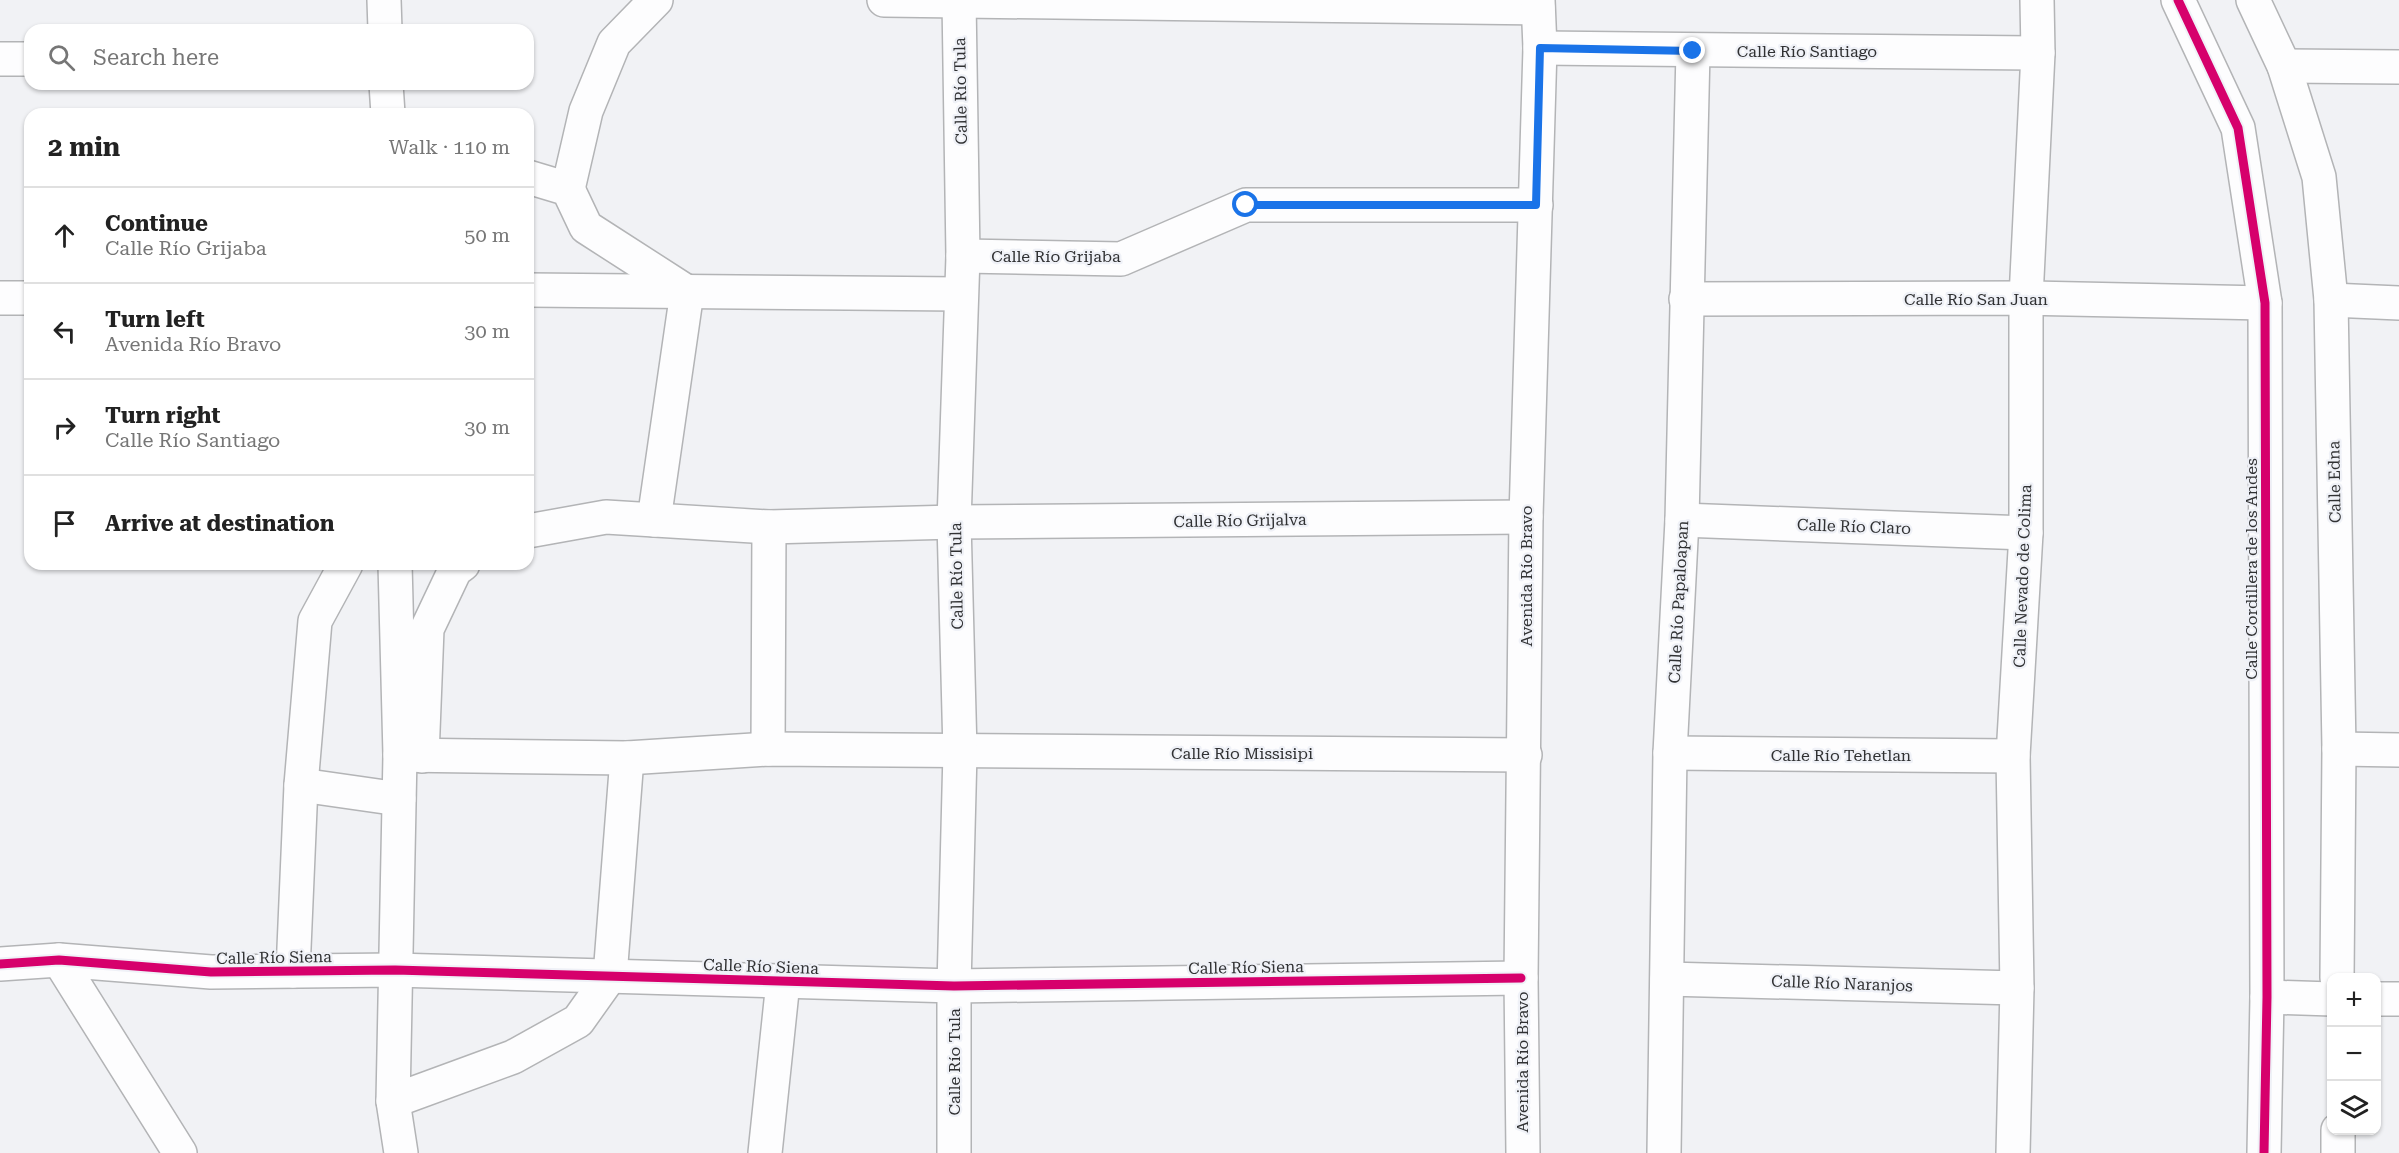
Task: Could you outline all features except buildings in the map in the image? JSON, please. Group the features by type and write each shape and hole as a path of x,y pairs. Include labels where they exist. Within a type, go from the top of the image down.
{"street":[{"path":"384,0 384,24"},
{"path":"656,0 614,43 586,111 568,189 586,227 687,292"},
{"path":"884,0 1538,4"},
{"name":"Calle Río Tula","path":"954,1153 954,986 960,752 954,522 963,256 959,0"},
{"name":"Calle Nevado de Colima","path":"2013,1153 2017,988 2013,756 2026,533 2026,298 2038,53 2037,0"},
{"name":"Calle Cordillera de los Andes","path":"2178,0 2238,128 2265,303 2267,997 2264,1153"},
{"name":"Calle Edna","path":"2253,0 2284,66 2319,177 2331,300 2339,749 2337,973"},
{"name":"Avenida Río Bravo","path":"1523,1153 1521,978 1526,517 1540,48 1538,4"},
{"name":"Calle Río Santiago","path":"1540,48 2038,53"},
{"name":"Calle Río Papaloapan","path":"1664,1153 1670,753 1682,520 1693,51"},
{"path":"0,59 24,59"},
{"path":"2284,66 2399,67"},
{"path":"386,90 388,108"},
{"path":"534,179 568,189"},
{"name":"Calle Río Grijaba","path":"963,256 1121,259 1246,205 1536,205"},
{"path":"534,290 961,294"},
{"path":"654,520 687,292"},
{"path":"0,298 24,298"},
{"name":"Calle Río San Juan","path":"1686,299 2026,298 2265,303"},
{"path":"2331,300 2399,303"},
{"name":"Calle Río Grijalva","path":"534,530 606,517 769,527 954,522 1526,517"},
{"name":"Calle Río Claro","path":"1682,520 2026,533"},
{"path":"768,749 769,527"},
{"path":"293,971 301,785 315,621 343,570"},
{"path":"396,570 411,756"},
{"path":"401,1153 393,1101 399,799 411,756 427,629 455,570"},
{"name":"Calle Río Missisipi","path":"411,756 627,758 768,749 1525,755"},
{"path":"2339,749 2399,750"},
{"name":"Calle Río Tehetlan","path":"1670,753 2013,756"},
{"path":"393,1101 513,1057 578,1021 610,976 627,758"},
{"path":"301,785 399,799"},
{"path":"59,960 180,1153"},
{"name":"Calle Río Siena","path":"0,964 59,960 211,972 395,970 954,986 1521,978"},
{"name":"Calle Río Naranjos","path":"1667,979 2017,988"},
{"path":"765,1153 783,982"},
{"path":"2267,997 2327,999"},
{"path":"2381,999 2399,999"},
{"path":"2338,1135 2338,1153"}],"cycle path":[{"path":"2178,0 2238,128 2265,303 2267,997 2264,1153"},
{"path":"0,964 59,960 211,972 395,970 954,986 1521,978"}],"route":[{"path":"1246,205 1536,205 1540,48 1693,51"}]}
